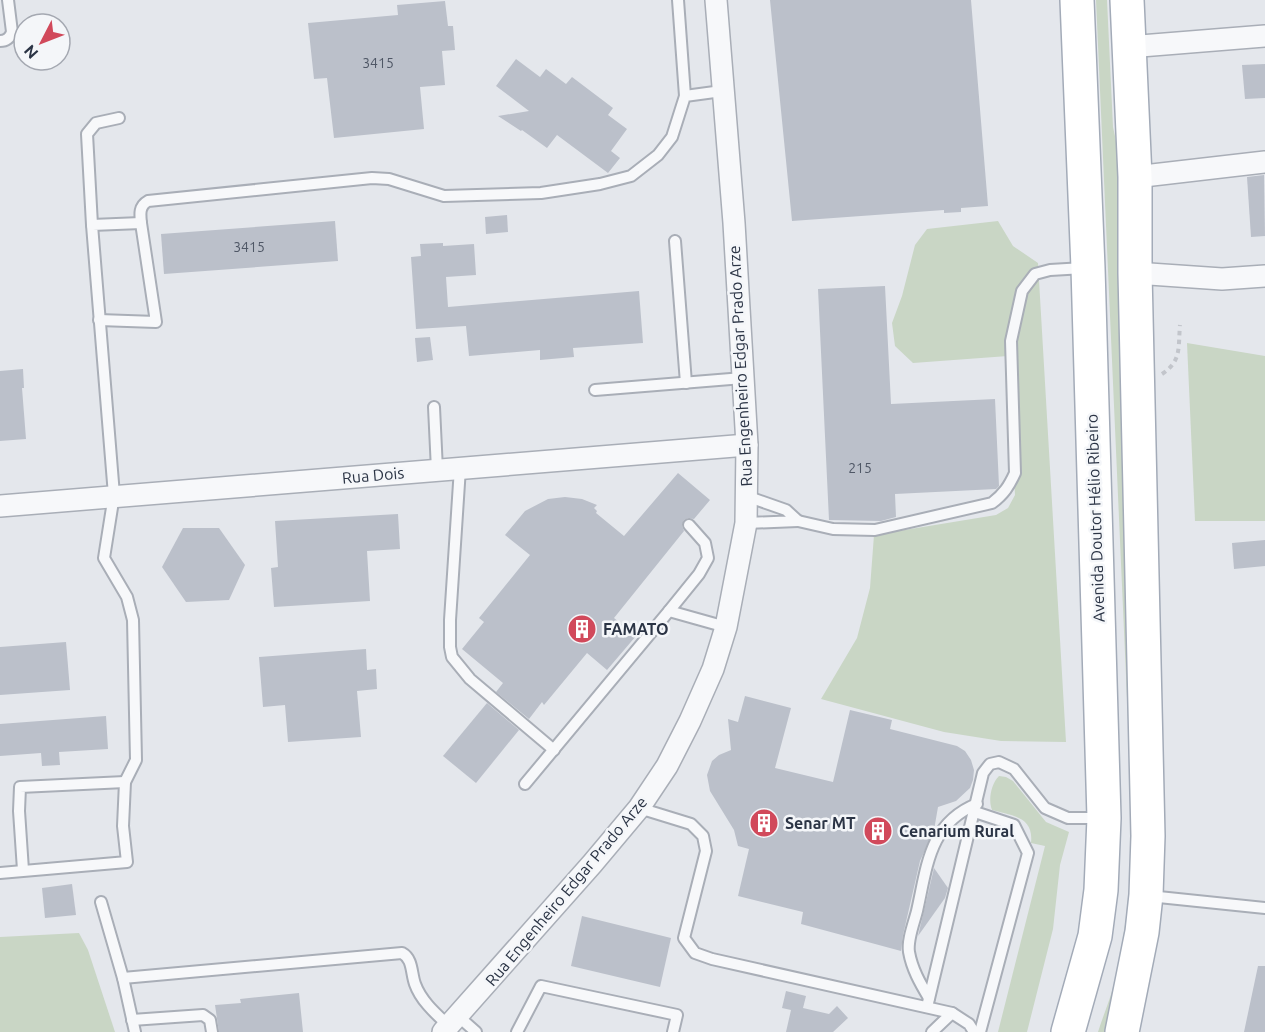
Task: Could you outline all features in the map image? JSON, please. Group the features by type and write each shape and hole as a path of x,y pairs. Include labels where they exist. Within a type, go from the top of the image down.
{"main road":[{"name":"Avenida Doutor Hélio Ribeiro","path":"1068,1032 1095,936 1101,890 1104,818 1088,268 1077,0"},
{"path":"1122,1032 1140,944 1146,895 1148,836 1135,273 1135,177 1127,0"}],"street":[{"name":"Rua Engenheiro Edgar Prado Arze","path":"450,1025 639,808 667,766 690,722 713,669 726,627 746,523 747,445 734,223 716,0"},
{"path":"1128,52 1265,36"},
{"path":"1128,52 1265,49"},
{"path":"1135,177 1265,162"},
{"path":"1135,273 1222,279 1265,276"},
{"name":"Rua Dois","path":"0,506 747,445"}],"lane":[{"path":"0,41 5,41 12,32 8,0"},
{"path":"99,320 156,322 140,209 148,201 372,178 389,179 444,196 541,193 600,184 631,176 658,155 672,137 685,96 678,0"},
{"path":"685,96 722,91"},
{"path":"0,873 127,862 123,826 125,782 136,760 133,621 126,597 104,558 114,495 99,320 87,134 96,123 119,118"},
{"path":"92,225 141,223"},
{"path":"675,241 686,383"},
{"path":"746,523 798,521 833,529 875,530 992,503 1008,489 1015,473 1011,341 1022,291 1035,274 1050,270 1088,268"},
{"path":"595,390 743,378"},
{"path":"434,407 437,470"},
{"path":"460,468 450,620 452,657 470,679 554,750"},
{"path":"746,496 786,510 798,521"},
{"path":"525,784 699,574 708,558 705,543 689,525"},
{"path":"669,611 726,627"},
{"path":"928,1003 983,772 990,764 999,762 1014,769 1045,808 1068,818 1104,818"},
{"path":"23,870 19,811 20,787 125,782"},
{"path":"639,808 691,824 703,836 706,851 684,938 695,953 712,959 928,1003 952,1013 969,1024 974,1032"},
{"path":"928,1003 908,949 928,859 941,830 964,809 976,808 1014,825 1029,853 980,1032"},
{"path":"1146,895 1265,908"},
{"path":"101,902 123,978 135,1032"},
{"path":"123,978 402,953 410,960 415,984 424,999 450,1025 476,1032"},
{"path":"517,1032 541,986 678,1015 673,1032"},
{"path":"932,1032 952,1013"},
{"path":"132,1020 204,1014 210,1020 212,1032"}],"path":[{"path":"1157,378 1177,361 1180,325"}],"green space":[{"path":"1096,0 1107,0 1113,127 1118,150 1147,801 1121,1032 1098,1032 1111,996 1123,941 1130,876 1132,811"},
{"path":"998,221 1013,246 1038,263 1066,742 1001,741 944,732 821,699 857,638 870,588 874,535 996,515 1008,508 1015,495 1008,356 913,363 895,346 892,323 902,296 915,245 927,229"},
{"path":"1187,343 1265,356 1265,521 1195,521"},
{"path":"999,776 1013,781 1046,822 1069,832 1060,865 1053,929 1027,1032 998,1032 1045,846 1031,843 1029,827 1025,822 1014,816 992,810 991,792"},
{"path":"79,933 88,950 115,1032 0,1032 0,937"}],"building":[{"path":"770,0 971,0 988,206 961,208 961,212 944,213 944,210 792,221"},
{"path":"445,1 448,26 453,26 455,50 442,51 445,85 420,87 424,129 334,138 327,78 314,79 308,23 398,15 397,5"},
{"path":"516,59 540,77 546,69 566,84 572,77 613,108 608,115 627,129 611,151 620,158 608,173 557,135 547,148 498,116 529,111 496,86"},
{"path":"1265,64 1265,98 1245,99 1242,65"},
{"path":"1264,175 1265,236 1251,237 1247,177"},
{"path":"507,215 508,232 486,234 485,217"},
{"path":"335,221 338,261 164,274 161,234"},
{"path":"443,243 443,246 474,244 476,275 446,277 448,307 639,291 643,343 573,348 574,357 540,360 540,350 469,356 466,326 416,329 411,257 421,256 420,244"},
{"path":"885,286 891,404 995,399 999,486 996,489 895,494 896,517 881,521 829,520 818,289"},
{"path":"430,337 433,360 417,362 415,338"},
{"path":"23,369 24,388 22,388 26,439 0,441 0,371"},
{"name":"FAMATO","path":"678,473 710,500 694,519 684,520 682,526 684,531 614,618 636,636 607,670 587,653 544,705 542,702 529,719 496,692 503,683 462,649 484,622 479,618 530,555 505,535 525,511 548,499 565,497 582,499 597,505 594,508 596,513 624,536"},
{"path":"398,514 400,549 367,551 370,601 274,607 271,568 278,567 275,521"},
{"path":"183,528 219,528 245,565 229,600 186,602 162,567"},
{"path":"1265,540 1265,566 1234,569 1232,543"},
{"path":"66,642 70,690 0,695 0,647"},
{"path":"366,649 367,670 376,669 377,689 357,691 361,737 288,742 285,705 263,707 259,657"},
{"name":"Cenarium Rural","path":"745,696 791,708 775,768 833,782 850,710 892,720 890,729 957,746 965,751 971,760 974,770 970,788 956,801 938,807 934,830 920,861 901,951 801,924 803,912 738,896 749,849 738,846 734,830 710,791 707,775 712,761 731,750 728,719 738,722"},
{"path":"487,703 519,730 476,783 443,756"},
{"path":"106,716 108,749 59,752 60,765 42,766 41,753 0,756 0,724"},
{"path":"934,868 948,888 945,898 918,936"},
{"path":"72,884 76,915 45,918 42,888"},
{"path":"582,916 671,938 660,987 571,966"},
{"path":"1258,966 1265,966 1265,1032 1244,1032"},
{"path":"786,991 806,996 803,1008 829,1014 837,1006 848,1018 833,1032 786,1032 791,1010 782,1008"},
{"path":"299,993 303,1032 219,1032 215,1005 241,1003 240,999"}],"place":[{"name":"FAMATO","path":"582,629"},
{"name":"Senar MT","path":"764,823"},
{"name":"Cenarium Rural","path":"878,831"}]}
